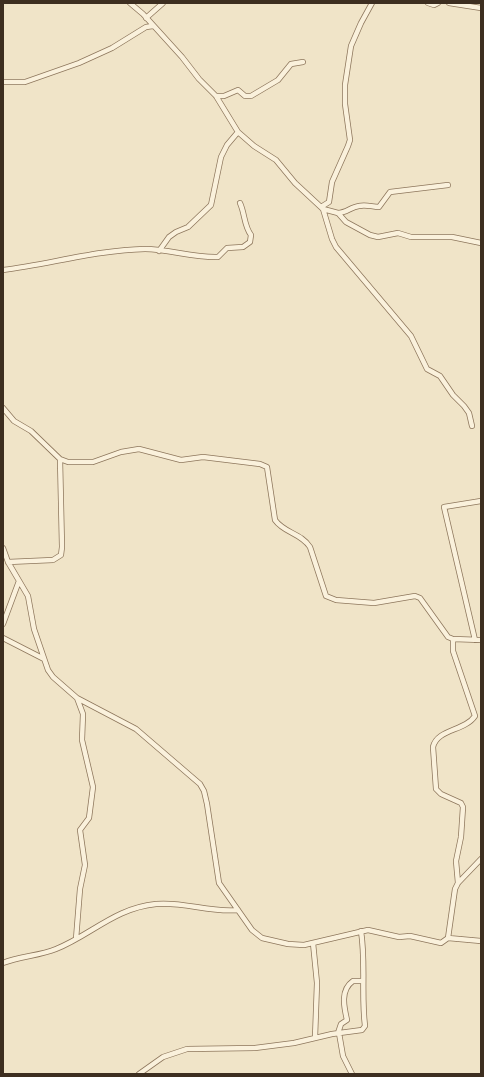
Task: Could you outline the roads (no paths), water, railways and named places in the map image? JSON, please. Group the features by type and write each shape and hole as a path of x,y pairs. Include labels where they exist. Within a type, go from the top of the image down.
{"street":[{"path":"130,3 147,19 182,57 199,79 216,96 238,132 254,146 276,160 295,182 322,208 338,213 346,222 370,235 378,237 398,233 411,237 452,237 481,243"},
{"path":"146,27 147,19 163,3"},
{"path":"322,208 329,202 332,182 348,146 350,132 345,104 348,67 353,41 372,3"},
{"path":"428,3 432,5 438,3"},
{"path":"449,3 481,8"},
{"path":"3,82 25,82 79,63 112,48 146,27 153,26"},
{"path":"216,96 224,96 238,90 245,96 251,96 278,80 290,64 303,62"},
{"path":"159,251 169,237 188,227 210,204 221,156 226,145 238,132"},
{"path":"338,213 363,205 379,207 390,192 448,185"},
{"path":"3,270 119,252 145,250 199,257 218,257 227,248 246,246 250,242 251,235 246,228 244,212 240,203"},
{"path":"322,208 336,248 411,336 427,369 440,376 453,395 464,406 469,413 472,426"},
{"path":"3,408 14,421 35,435 60,459 76,463 93,462 121,452 139,449 181,460 203,457 260,464 267,467 275,520 280,526 305,540 310,547 326,596 336,600 374,603 415,596 420,598 448,637 453,639 481,640"},
{"path":"8,562 53,560 61,555 60,459"},
{"path":"475,640 444,508 481,501"},
{"path":"3,548 8,562 28,596 32,623 48,670 53,677 77,698 136,729 200,784 207,804 215,851 217,878 252,930 262,938 288,944 304,945 361,931 376,931 437,943 442,943 448,938 481,941"},
{"path":"3,624 19,581"},
{"path":"3,638 44,659"},
{"path":"448,938 450,914 458,883 456,861 461,837 463,807 461,803 441,794 436,789 433,747 435,740 462,727 474,716 453,651 453,639"},
{"path":"76,939 80,889 85,865 80,830 89,818 93,794 89,762 82,740 82,714 77,698"},
{"path":"458,883 481,859"},
{"path":"3,964 13,959 45,954 76,939 111,917 144,906 172,904 227,911 238,910"},
{"path":"139,1074 163,1057 190,1048 255,1048 294,1043 364,1028 364,952 361,931"},
{"path":"313,943 317,983 316,1038"},
{"path":"352,1074 342,1056 338,1033 342,1024 347,1020 343,1006 346,988 353,981 363,981"}]}
